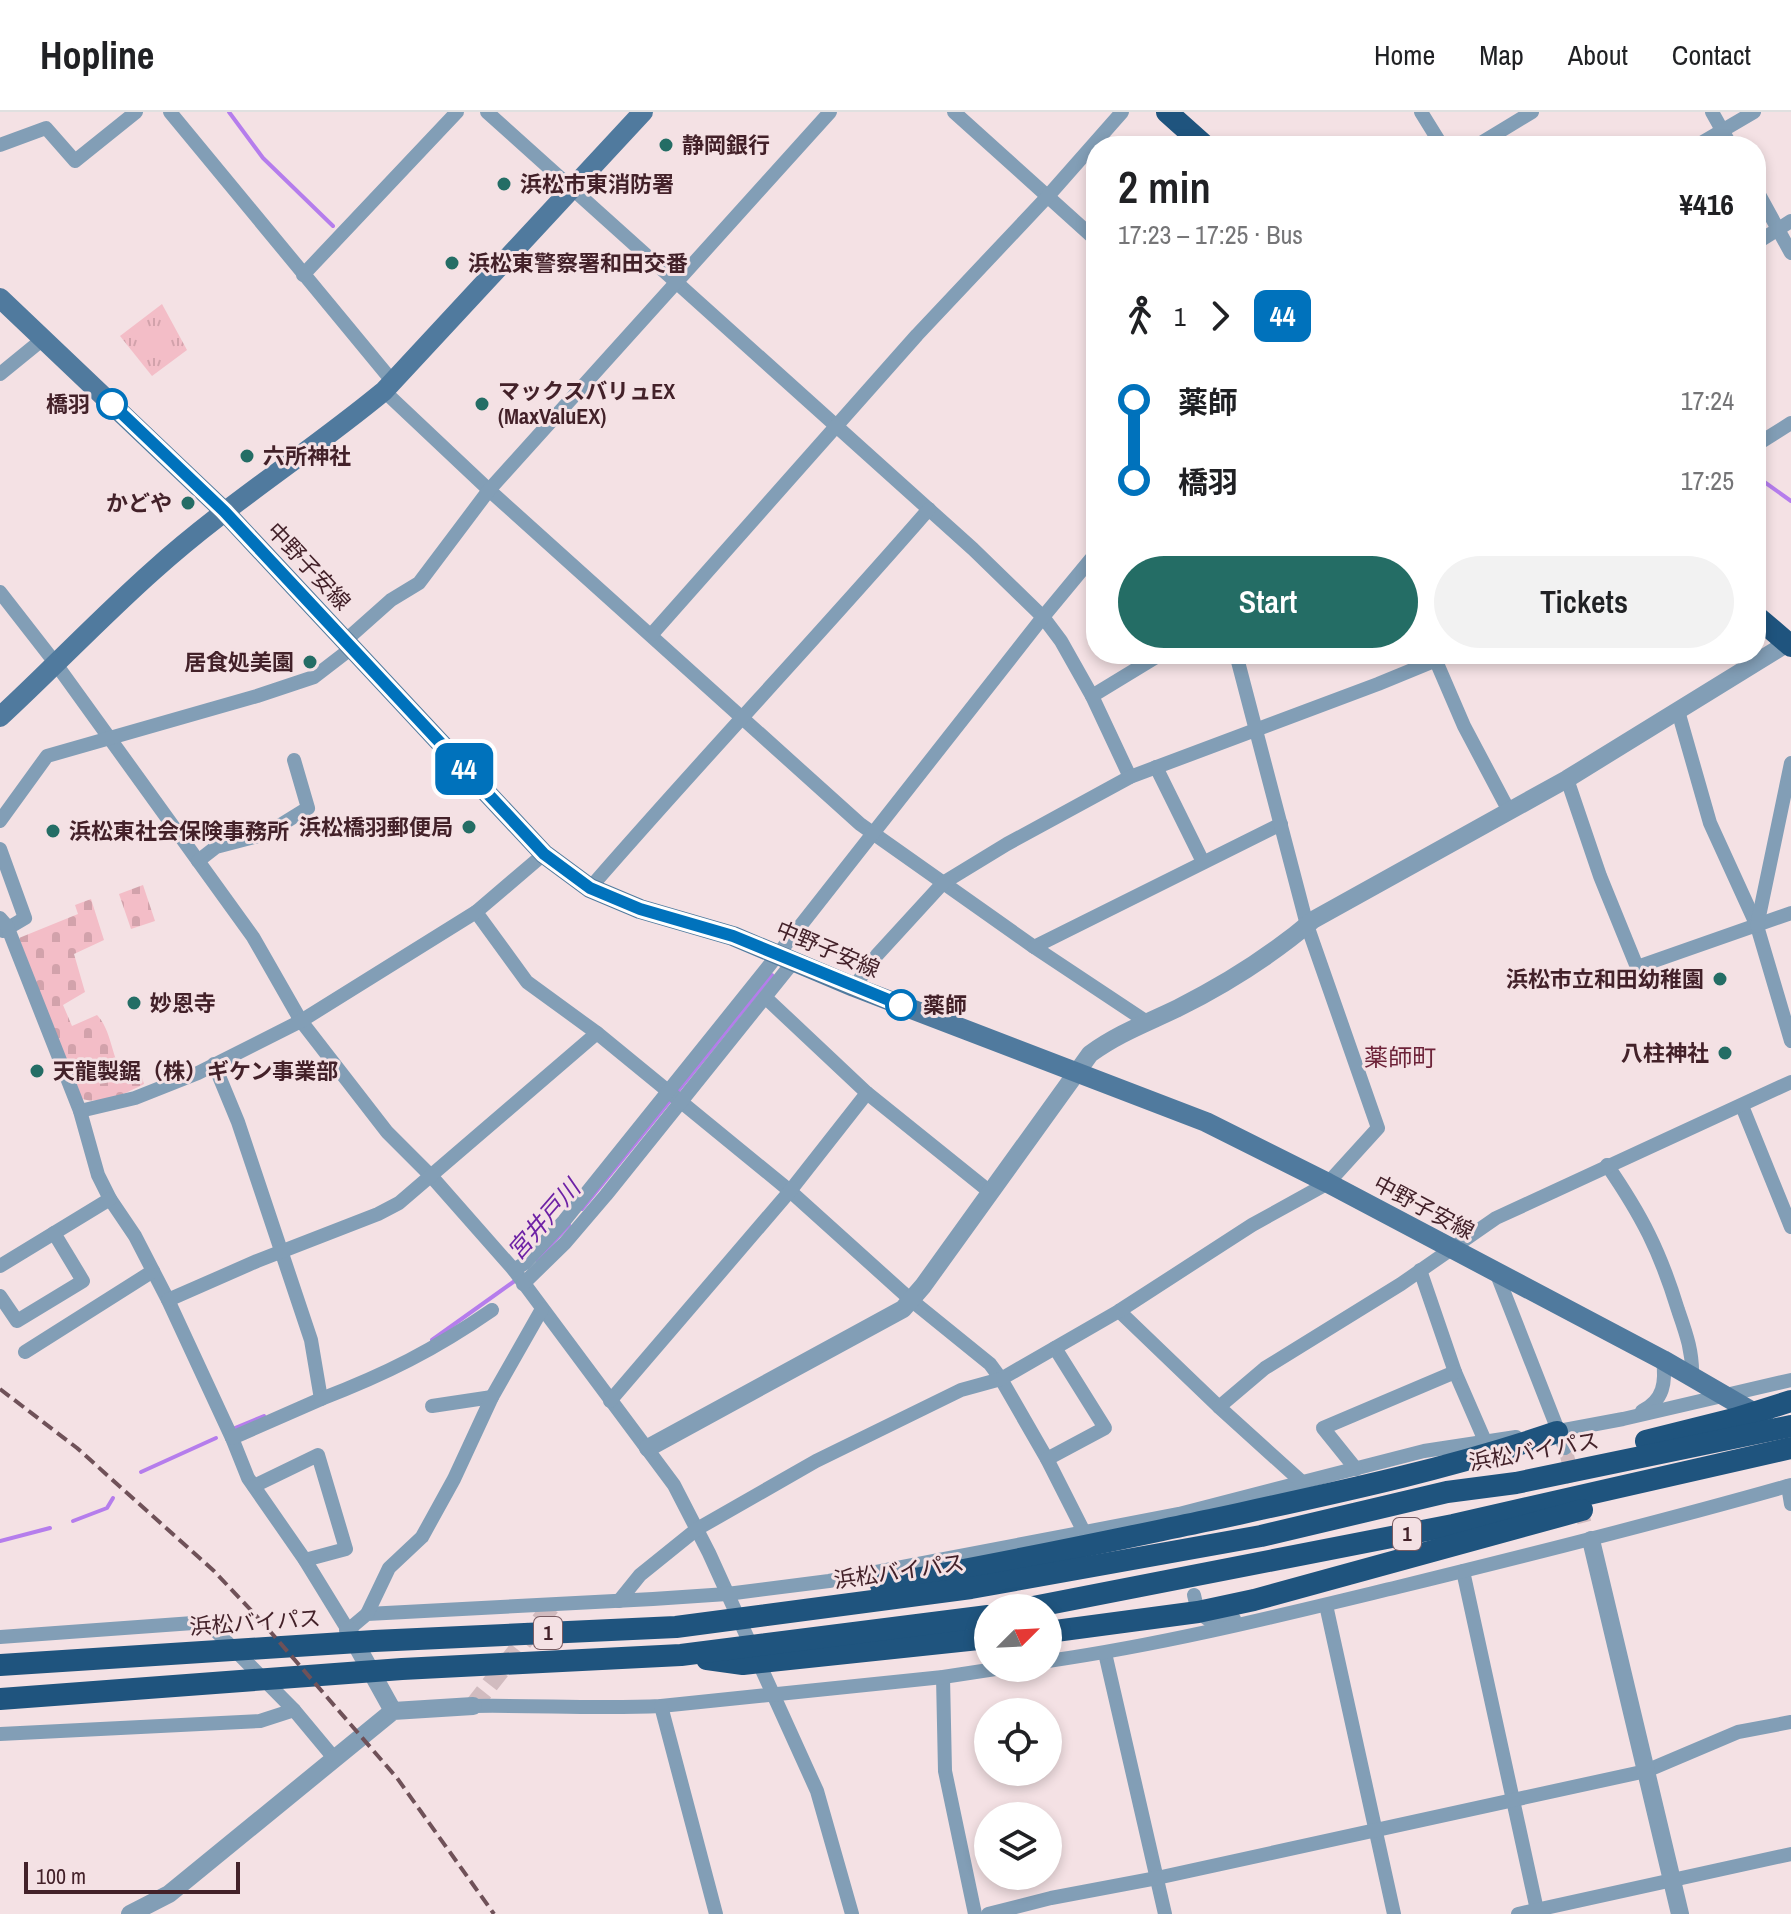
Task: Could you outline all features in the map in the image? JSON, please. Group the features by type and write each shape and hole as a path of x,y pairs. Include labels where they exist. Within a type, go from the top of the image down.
{"highway":[{"path":"1167,112 1194,136"},
{"path":"1766,624 1790,643"},
{"name":"1","path":"1447,1492 1734,1419 1791,1401"},
{"name":"浜松バイパス","path":"0,1665 374,1641 676,1627 722,1609 765,1610 1002,1583 1261,1536 1447,1492 1516,1483 1791,1426"},
{"path":"765,1610 980,1569 1312,1498 1501,1451 1561,1440"},
{"name":"1","path":"1196,1604 1254,1600 1616,1501 1789,1444"},
{"name":"1","path":"1062,1601 1453,1525 1728,1462"},
{"path":"1062,1629 1196,1604"},
{"path":"782,1650 974,1618"},
{"path":"782,1650 974,1639"},
{"name":"1","path":"0,1699 402,1669 681,1655 742,1656 782,1650"}],"main road":[{"path":"0,717 153,570 224,511 337,430 389,386 643,112"},
{"name":"中野子安線","path":"0,298 224,511 544,854 590,888 640,909 733,936 854,987 1206,1122 1663,1360 1724,1396 1789,1444"}],"street":[{"path":"0,145 46,128 75,161 136,112"},
{"path":"170,112 389,386 489,490 872,833 1147,1022"},
{"path":"303,275 457,112"},
{"path":"487,112 929,509 1043,617 1061,641 1092,696 1130,777"},
{"path":"0,821 47,756 314,677 391,600 419,583 489,490 830,112"},
{"path":"954,112 1086,231"},
{"path":"1101,136 1122,112"},
{"path":"1421,112 1436,136"},
{"path":"1492,136 1532,112"},
{"path":"1712,112 1725,136"},
{"path":"1712,136 1754,112"},
{"path":"652,634 917,335 1086,153"},
{"path":"1766,201 1785,225 1791,253"},
{"path":"1766,237 1785,225"},
{"path":"0,374 43,339"},
{"path":"1766,439 1791,423"},
{"path":"590,888 742,716 838,615 929,509"},
{"path":"519,1277 565,1243 766,998 787,957 872,833 1086,565"},
{"path":"0,592 56,664 253,937 301,1021 387,1132 432,1177 519,1277 674,1485 697,1529 722,1609 775,1694 817,1791 852,1914"},
{"path":"1766,658 1790,643"},
{"path":"1092,696 1145,664"},
{"path":"619,1601 640,1575 697,1529 829,1455 961,1390 1001,1379 1119,1311 1252,1225 1328,1183 1378,1128 1307,925 1239,664"},
{"path":"854,987 877,955 943,883 1007,844 1130,777 1417,664"},
{"path":"1437,664 1464,726 1509,811"},
{"path":"648,1448 903,1309 1090,1054 1114,1036 1223,983 1286,943 1307,925 1567,779 1755,664"},
{"path":"1678,711 1710,823 1757,926 1791,1041"},
{"path":"198,861 216,847 266,834 308,808 294,760"},
{"path":"1757,926 1791,763"},
{"path":"1156,767 1203,862"},
{"path":"1567,779 1600,876 1637,967 1791,913"},
{"path":"1034,947 1281,824"},
{"path":"0,849 25,918 2,926 80,1111 98,1175 135,1236 168,1300 248,1478 305,1560 393,1711"},
{"path":"80,1111 135,1098 301,1021 476,912 544,854"},
{"path":"476,912 527,982 597,1033 790,1191 911,1300 976,1351 1001,1379 1084,1532"},
{"path":"519,1277 525,1263 564,1221 666,1092 787,957"},
{"path":"766,998 867,1093 990,1192"},
{"path":"168,1300 399,1203 597,1033"},
{"path":"214,1064 238,1122 311,1340 320,1395"},
{"path":"1219,1407 1265,1368 1496,1218 1791,1082"},
{"path":"610,1401 790,1191 867,1093"},
{"path":"1742,1106 1791,1227"},
{"path":"1607,1165 1635,1206 1658,1250 1693,1355 1692,1377"},
{"path":"0,1266 110,1199"},
{"path":"0,1296 17,1321 83,1281 54,1233"},
{"path":"1420,1270 1455,1372 1485,1441"},
{"path":"25,1352 153,1271"},
{"path":"1496,1272 1561,1440"},
{"path":"348,1630 367,1614 389,1568 422,1537 454,1479 492,1397 542,1309"},
{"path":"232,1438 320,1395 371,1380 418,1358 492,1310"},
{"path":"1119,1311 1303,1483"},
{"path":"1047,1459 1105,1428 1055,1348"},
{"path":"367,1614 619,1601 722,1609 829,1581 1179,1517 1424,1451 1485,1441 1561,1440 1650,1407 1660,1397 1666,1379 1663,1360"},
{"path":"1356,1469 1323,1428 1455,1372"},
{"path":"1623,1419 1791,1380"},
{"path":"432,1406 492,1397"},
{"path":"254,1486 318,1455 346,1549 305,1560"},
{"path":"1062,1659 1105,1653 1326,1605 1463,1571 1588,1532 1790,1486 1791,1504"},
{"path":"1588,1532 1680,1914"},
{"path":"1463,1571 1537,1910"},
{"path":"1133,1647 1189,1620 1196,1604 1209,1620 1279,1616"},
{"path":"1326,1605 1394,1914"},
{"path":"0,1637 207,1622 294,1710 334,1758"},
{"path":"1105,1653 1165,1914"},
{"path":"136,1913 169,1894 208,1864 393,1711 473,1706 661,1706 974,1672"},
{"path":"943,1677 945,1771 975,1914"},
{"path":"661,1706 716,1914"},
{"path":"0,1734 260,1721 294,1710"},
{"path":"988,1914 1646,1771 1738,1732 1791,1722"},
{"path":"1518,1914 1791,1854"}],"green space":[{"path":"162,304 187,350 152,376 120,336"},
{"path":"143,885 155,921 131,929 119,894"},
{"path":"91,899 104,940 74,954 85,992 63,1005 72,1026 97,1015 107,1031 123,1074 129,1081 141,1074 144,1084 120,1095 95,1101 80,1098 19,938 78,914 75,905"}],"waterway":[{"path":"229,112 263,158 333,226"},
{"path":"1766,483 1791,501"},
{"name":"宮井戸川","path":"582,1209 772,975"},
{"name":"宮井戸川","path":"537,1260 569,1225"},
{"name":"宮井戸川","path":"432,1340 516,1280"},
{"name":"宮井戸川","path":"235,1428 264,1416"},
{"name":"宮井戸川","path":"141,1472 216,1438"},
{"name":"宮井戸川","path":"73,1521 107,1508 113,1498"},
{"name":"宮井戸川","path":"0,1541 50,1528"}],"tunnel":[{"path":"1565,1448 1585,1525"},
{"path":"473,1706 553,1604"}],"railway":[{"path":"0,1389 77,1448 214,1571 262,1622 397,1778 494,1914"}],"bus line":[{"name":"44","path":"112,404 224,511 544,854 590,888 640,909 779,953 901,1005"}],"place":[{"name":"静岡銀行","path":"666,145"},
{"name":"浜松市東消防署","path":"504,184"},
{"name":"浜松東警察署和田交番","path":"452,263"},
{"name":"橋羽","path":"112,404"},
{"name":"マックスバリュEX (MaxValuEX)","path":"482,404"},
{"name":"六所神社","path":"247,456"},
{"name":"かどや","path":"188,503"},
{"name":"居食処美園","path":"310,662"},
{"name":"浜松橋羽郵便局","path":"469,827"},
{"name":"浜松東社会保険事務所","path":"53,831"},
{"name":"浜松市立和田幼稚園","path":"1720,979"},
{"name":"妙恩寺","path":"134,1003"},
{"name":"薬師","path":"901,1005"},
{"name":"八柱神社","path":"1725,1053"},
{"name":"天龍製鋸（株）ギケン事業部","path":"37,1071"}],"district":[{"name":"薬師町","path":"1400,1058"}]}
